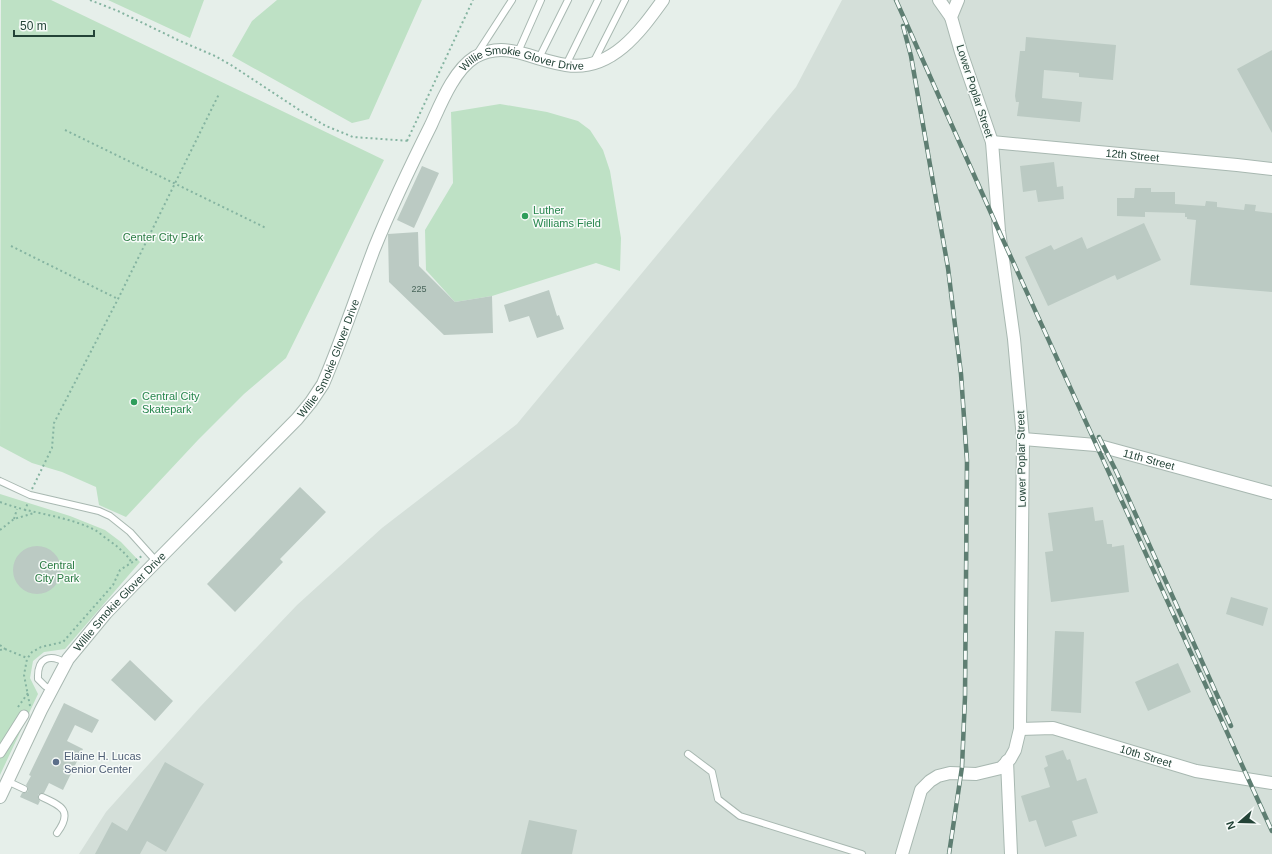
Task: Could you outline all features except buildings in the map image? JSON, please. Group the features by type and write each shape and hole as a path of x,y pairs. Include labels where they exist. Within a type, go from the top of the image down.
{"street":[{"name":"Willie Smokie Glover Drive","path":"0,797 66,663 152,557 280,437 311,402 323,384 375,247 423,140 456,78 474,58 483,53 496,49 518,52 566,65 580,66 593,64 619,51 646,23 663,0"},
{"path":"939,0 952,17"},
{"path":"952,17 958,0"},
{"name":"Lower Poplar Street","path":"902,854 921,790 930,781 938,776 950,772 976,774 990,772 1000,768 1015,750 1020,729 1023,438 1014,339 999,230 992,142 961,52 952,17"},
{"name":"12th Street","path":"992,142 1272,169"},
{"name":"11th Street","path":"1023,438 1096,446 1272,493"},
{"path":"0,753 24,715"},
{"name":"10th Street","path":"1020,729 1053,728 1196,771 1272,783"},
{"path":"1007,761 1011,854"}],"lane":[{"path":"474,58 512,0"},
{"path":"518,52 541,0"},
{"path":"539,58 568,0"},
{"path":"566,65 598,0"},
{"path":"593,64 625,0"},
{"path":"0,481 30,495 99,511 110,516 130,532 152,557"},
{"path":"52,690 38,679 38,669 41,662 48,658 58,658 66,663"},
{"path":"688,754 712,772 718,799 740,816 862,854"},
{"path":"7,781 24,789"},
{"path":"42,797 61,806 63,810 63,824 57,834"}],"path":[{"path":"90,0 118,11 231,64 326,126 353,137 407,141 423,140"},
{"path":"407,141 474,0"},
{"path":"25,511 30,495 52,448 54,423 219,94"},
{"path":"65,130 266,228"},
{"path":"11,246 118,298"},
{"path":"0,502 16,509 76,523 96,531 126,553 132,563"},
{"path":"14,519 16,509"},
{"path":"0,530 14,519 35,513"},
{"path":"24,715 30,705 24,674 27,659 32,652 40,647 63,642 113,585 120,570 132,563 152,557"},
{"path":"0,645 5,649 27,659"},
{"path":"0,650 5,649"}],"shaded area":[{"path":"842,0 1272,0 1272,854 79,854 106,812 200,707 297,605 382,528 517,424 796,87"}],"green space":[{"name":"Center City Park","path":"1,0 51,0 384,160 286,358 244,394 198,440 126,517 99,505 96,487 62,472 32,463 0,446"},
{"path":"108,0 204,0 190,38"},
{"path":"277,0 422,0 369,119 352,123 232,56 252,21"},
{"name":"Luther Williams Field","path":"500,104 547,112 578,121 590,130 603,150 610,171 621,238 620,271 596,263 492,296 455,302 426,270 425,230 453,183 451,112"},
{"name":"Central City Park","path":"0,494 70,516 105,530 121,542 140,562 65,649 44,652 33,661 30,678 38,694 0,775"}],"railway":[{"path":"896,0 999,231 1272,831"},
{"path":"903,26 911,56 948,268 961,374 967,461 965,697 962,767 949,854"},
{"path":"1099,437 1116,471 1231,726"}],"place":[{"name":"Luther Williams Field","path":"525,216"},
{"name":"Central City Skatepark","path":"134,402"},
{"name":"Elaine H. Lucas Senior Center","path":"56,762"}]}
